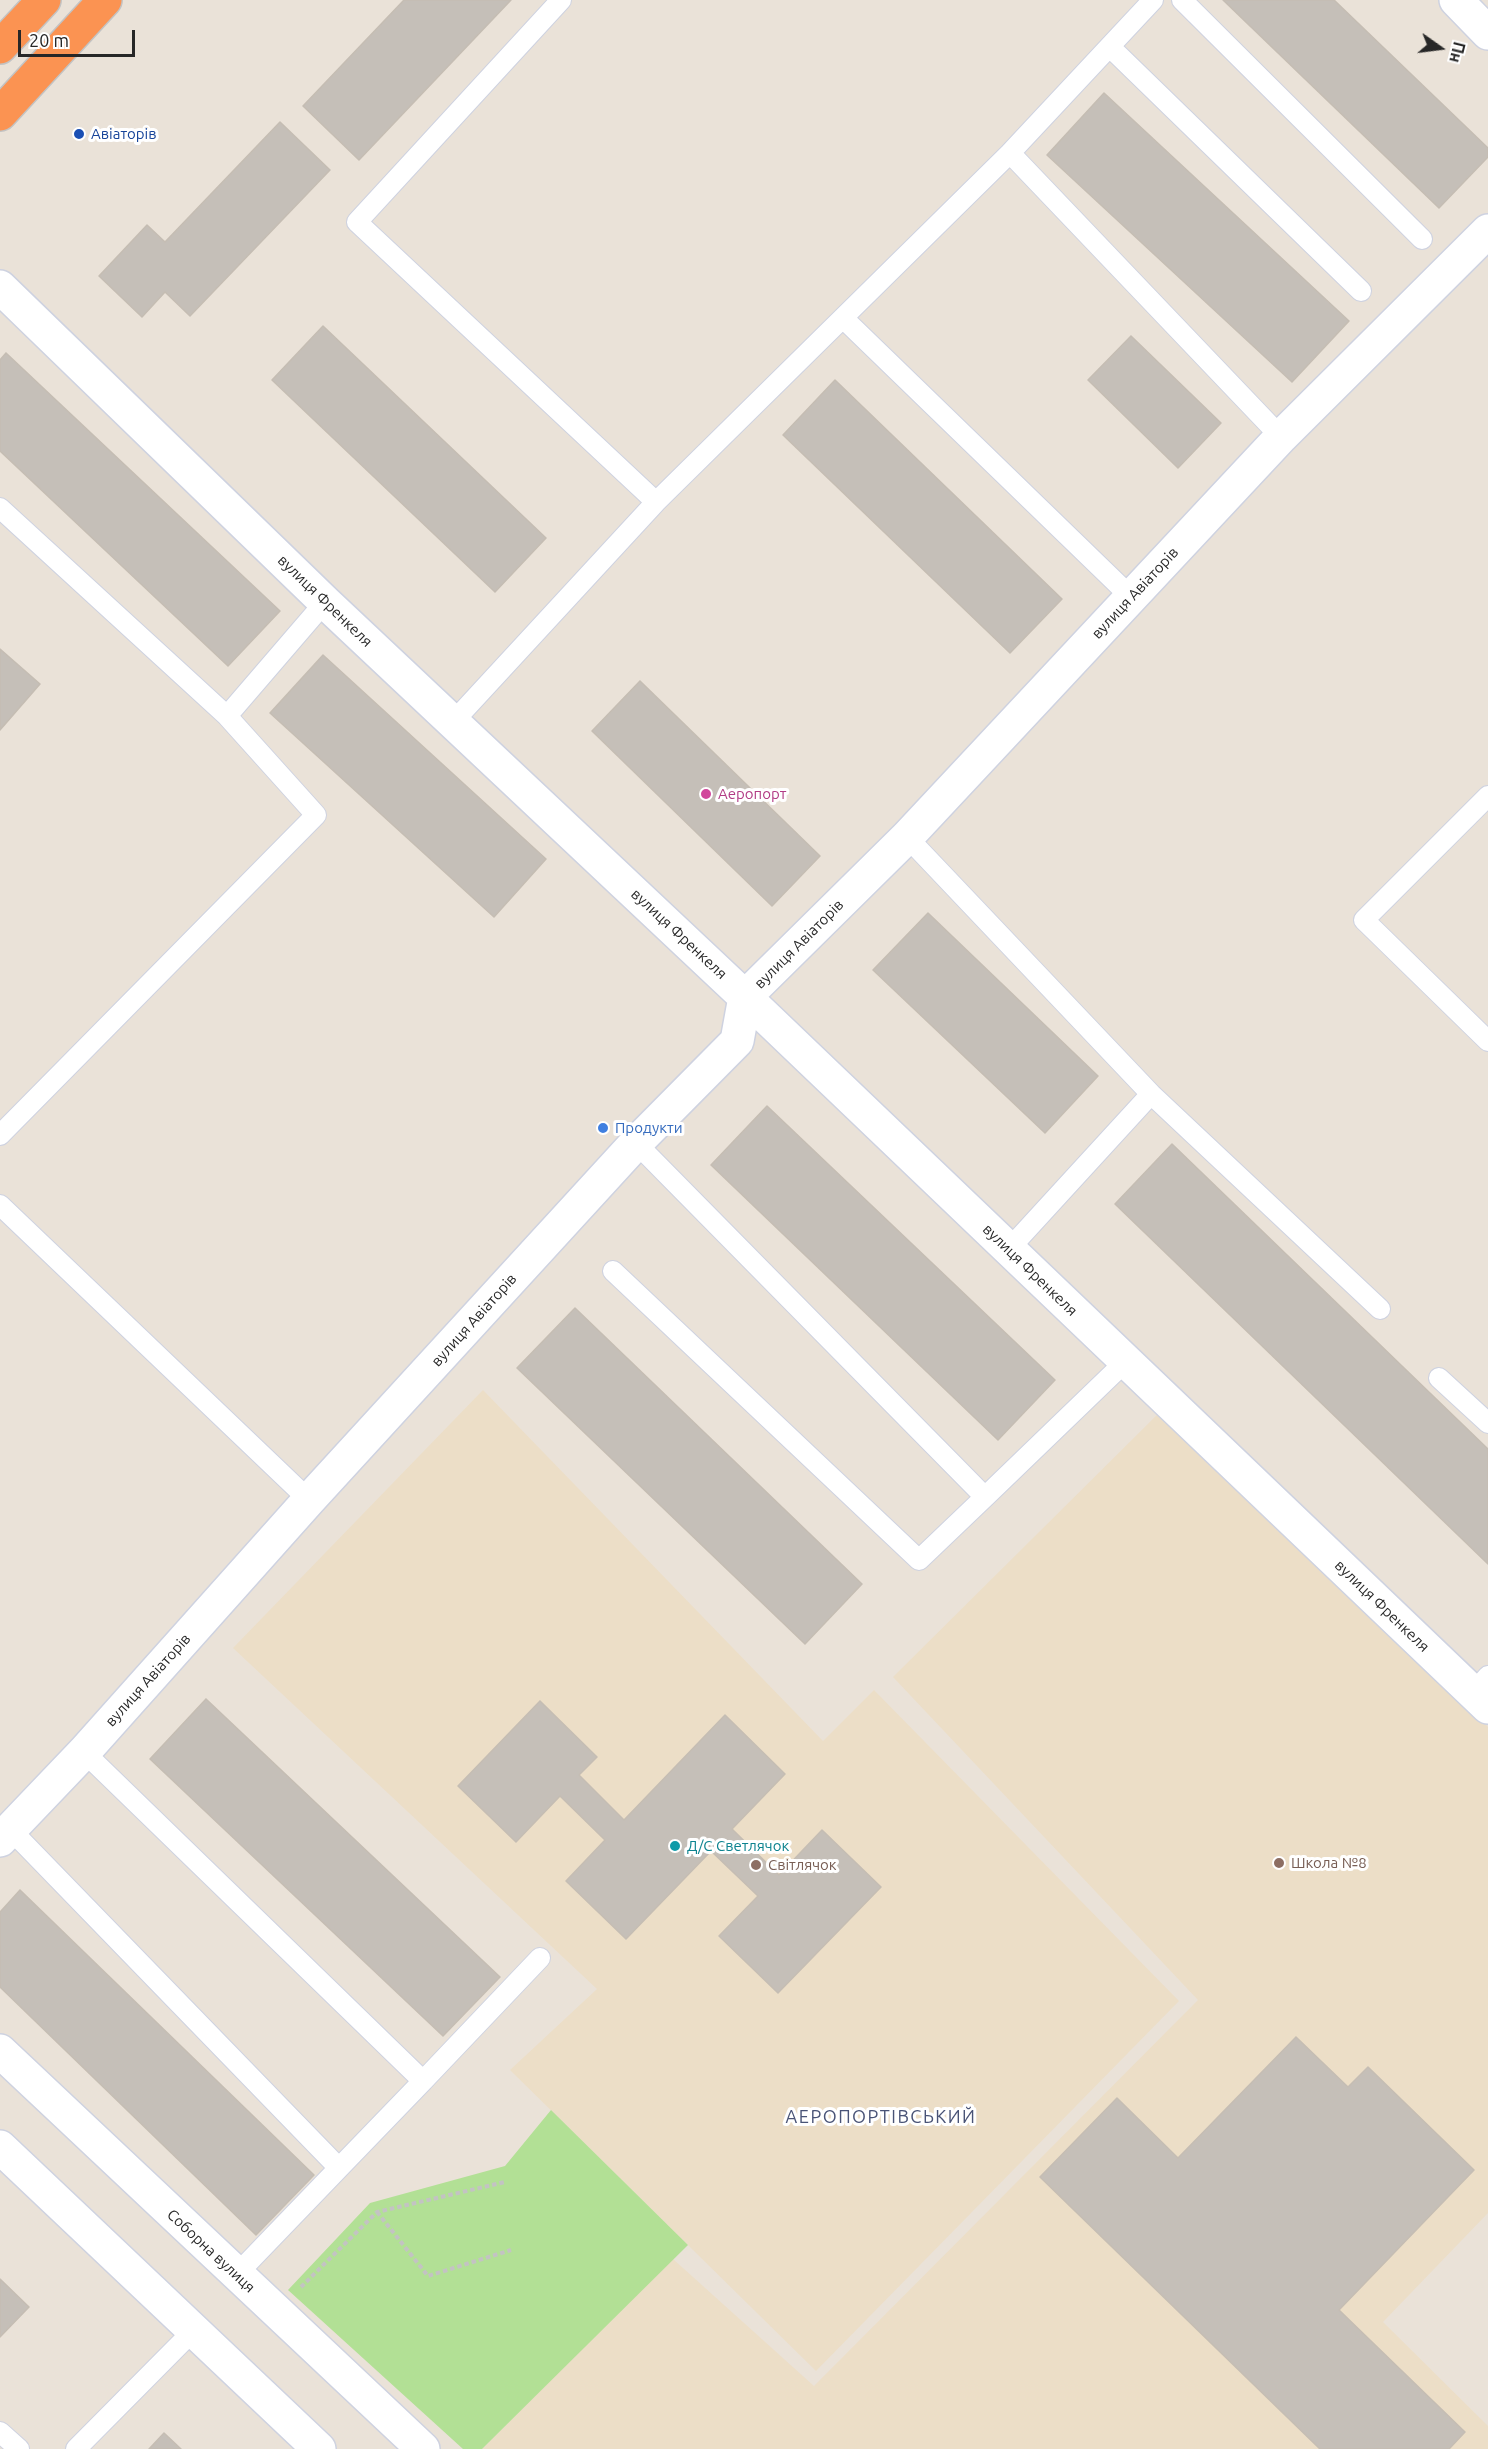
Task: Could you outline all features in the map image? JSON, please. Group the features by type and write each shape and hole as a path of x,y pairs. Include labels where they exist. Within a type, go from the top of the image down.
{"highway":[{"path":"0,47 45,0"},
{"path":"0,114 105,0"}],"street":[{"path":"1455,0 1488,33"},
{"name":"вулиця Авіаторів","path":"5,1834 84,1752 309,1500 636,1143 737,1041 745,997 907,837 1281,437 1488,231"},
{"name":"вулиця Френкеля","path":"0,287 325,602 745,997 1125,1362 1483,1692"},
{"name":"Соборна вулиця","path":"0,2051 423,2449"},
{"path":"0,2147 319,2449"}],"lane":[{"path":"561,0 357,222 656,502"},
{"path":"453,722 656,502 1010,153 1153,0"},
{"path":"1182,0 1422,238"},
{"path":"1110,47 1361,291"},
{"path":"1010,153 1281,437"},
{"path":"843,318 1131,597"},
{"path":"0,508 227,716 316,815 0,1135"},
{"path":"227,716 325,602"},
{"path":"1488,796 1364,920 1488,1041"},
{"path":"907,837 1151,1094 1380,1309"},
{"path":"1009,1249 1151,1094"},
{"path":"636,1143 985,1497"},
{"path":"0,1205 309,1500"},
{"path":"613,1271 919,1560 1125,1362"},
{"path":"1439,1378 1488,1423"},
{"path":"84,1752 423,2081"},
{"path":"5,1834 339,2168"},
{"path":"236,2275 540,1958"},
{"path":"76,2449 194,2331"},
{"path":"0,2432 19,2449"}],"path":[{"path":"296,2292 377,2212 505,2182"},
{"path":"377,2212 428,2276 510,2250"}],"shaded area":[{"name":"Світлячок","path":"483,1390 823,1741 874,1690 1179,2001 816,2371 510,2070 597,1989 233,1648"},
{"name":"Школа №8","path":"1168,1404 1488,1727 1488,2213 1383,2322 1488,2426 1488,2449 482,2449 673,2259 814,2386 1198,2000 893,1677"}],"green space":[{"path":"551,2110 688,2245 482,2449 463,2449 288,2290 370,2203 505,2166"}],"building":[{"path":"404,0 511,0 359,160 303,106"},
{"path":"1223,0 1334,0 1488,148 1488,157 1439,208"},
{"path":"1104,93 1349,321 1292,382 1047,155"},
{"path":"280,122 330,170 190,316 165,292 142,317 99,276 147,225 165,242"},
{"path":"323,326 546,538 495,592 272,380"},
{"path":"1131,336 1221,423 1178,468 1088,380"},
{"path":"6,353 280,611 228,666 0,451 0,360"},
{"path":"835,380 1062,599 1010,653 783,435"},
{"path":"0,649 40,684 0,730"},
{"path":"323,655 546,859 494,917 270,713"},
{"name":"Аеропорт","path":"640,681 820,856 772,906 592,731"},
{"path":"928,913 1098,1076 1045,1133 873,970"},
{"path":"767,1106 1055,1380 998,1440 711,1165"},
{"path":"1172,1144 1488,1449 1488,1564 1115,1204"},
{"path":"575,1308 862,1584 805,1644 517,1368"},
{"path":"206,1699 500,1977 443,2036 150,1759"},
{"name":"Д/С Светлячок","path":"540,1701 597,1757 579,1775 624,1820 725,1715 785,1774 732,1829 779,1875 822,1830 881,1887 778,1993 719,1936 758,1896 711,1851 626,1939 566,1881 605,1840 560,1796 516,1842 458,1786"},
{"path":"20,1890 314,2175 256,2235 0,1987 0,1912"},
{"path":"1296,2037 1348,2087 1368,2067 1474,2170 1339,2310 1465,2432 1449,2449 1320,2449 1040,2177 1117,2098 1178,2158"},
{"path":"0,2279 29,2307 0,2337"},
{"path":"164,2433 181,2449 149,2449"}],"place":[{"name":"Авіаторів","path":"79,134"},
{"name":"Аеропорт","path":"706,794"},
{"name":"Продукти","path":"603,1128"},
{"name":"Д/С Светлячок","path":"675,1846"},
{"name":"Школа №8","path":"1279,1863"},
{"name":"Світлячок","path":"756,1865"}],"district":[{"name":"АЕРОПОРТІВСЬКИЙ","path":"881,2117"}]}
